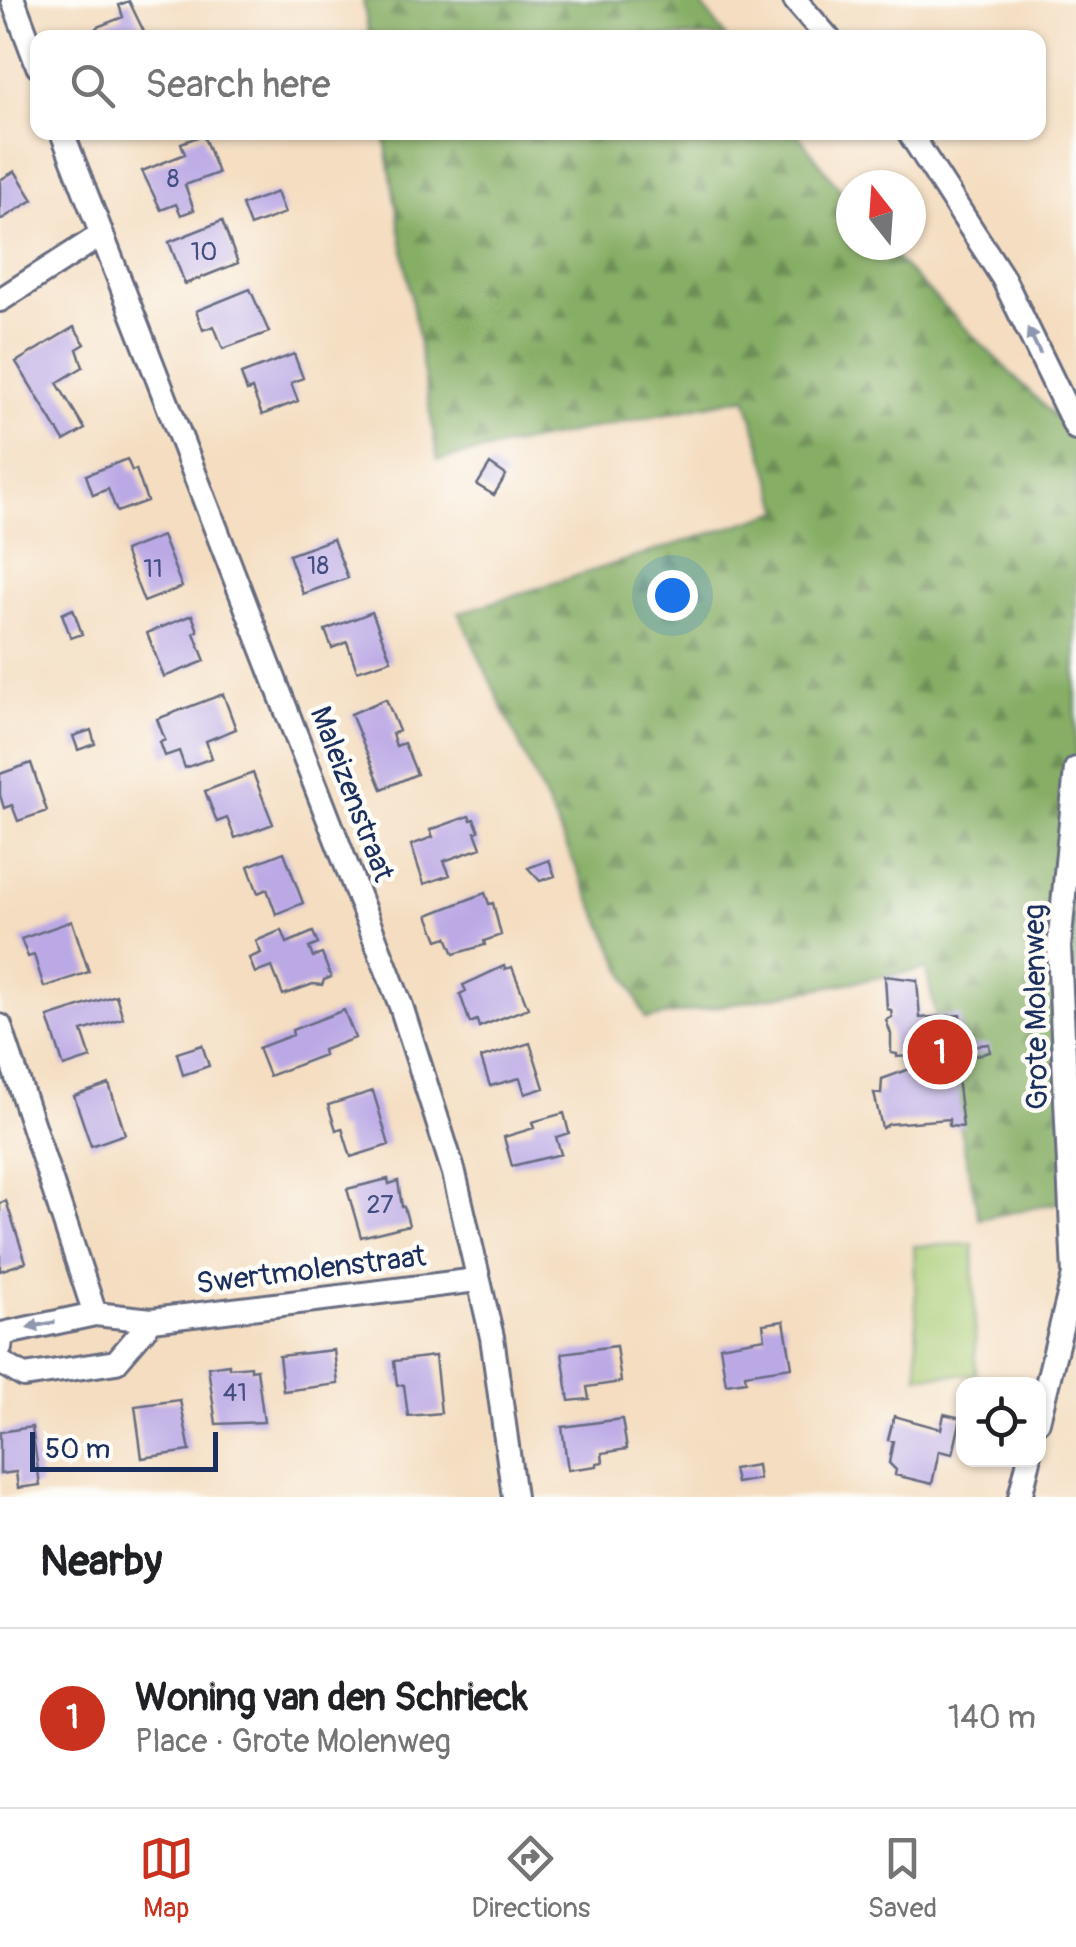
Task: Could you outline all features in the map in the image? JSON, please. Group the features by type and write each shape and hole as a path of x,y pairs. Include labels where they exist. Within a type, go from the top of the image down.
{"street":[{"path":"13,0 30,45"},
{"path":"795,0 821,30"},
{"name":"Maleizenstraat","path":"65,140 400,1006 454,1173 492,1336 514,1497"},
{"path":"913,140 1004,278 1076,428"},
{"path":"0,300 101,235"},
{"name":"Grote Molenweg","path":"1046,1389 1074,1275 1059,946 1076,769"},
{"path":"0,1026 95,1314"},
{"name":"Swertmolenstraat","path":"0,1348 2,1334 95,1314 152,1320 477,1280"},
{"path":"0,1362 24,1376 116,1362 152,1320"},
{"path":"1020,1497 1027,1467"}],"green space":[{"path":"363,0 698,0 721,30 368,30"},
{"path":"385,140 802,140 836,184 836,260 897,260 1076,438 1076,1199 979,1219 926,969 646,1019 459,613 781,511 746,397 438,460"},
{"path":"973,1244 976,1374 918,1376 914,1246"}],"building":[{"path":"129,1 143,30 95,30 123,17 119,5"},
{"path":"205,140 218,173 185,185 194,210 181,215 176,204 161,210 142,171 185,154 181,143"},
{"path":"15,171 33,200 0,220 0,180"},
{"path":"277,192 285,213 250,226 242,205"},
{"path":"222,221 238,263 185,284 169,242"},
{"path":"250,289 269,332 223,349 214,326 203,330 196,311"},
{"path":"74,327 85,344 77,349 83,367 57,383 85,429 64,441 16,362"},
{"path":"294,354 303,378 291,383 298,401 262,415 241,374"},
{"path":"127,459 132,471 136,469 147,501 117,512 108,489 93,495 86,475"},
{"path":"490,464 506,475 494,495 477,485"},
{"path":"162,536 182,587 144,602 124,551"},
{"path":"333,539 348,578 303,594 289,555"},
{"path":"73,609 82,634 71,638 62,614"},
{"path":"372,612 391,660 357,671 347,642 332,648 325,630"},
{"path":"192,615 205,661 164,677 147,633"},
{"path":"223,694 236,729 206,741 212,758 185,768 179,751 165,756 160,742 165,740 157,719"},
{"path":"386,699 399,731 392,734 396,746 404,743 417,774 382,789 351,714"},
{"path":"91,730 95,744 78,750 73,736"},
{"path":"31,763 47,811 18,821 12,805 4,808 0,774"},
{"path":"253,773 273,824 235,838 227,818 217,822 205,791"},
{"path":"469,816 479,831 475,832 481,848 444,861 450,875 424,884 411,845 433,837 430,830"},
{"path":"284,852 303,903 276,914 267,889 258,893 248,866"},
{"path":"549,860 555,876 540,881 528,868"},
{"path":"485,893 489,904 493,903 501,935 484,941 485,945 454,954 447,937 438,940 428,915"},
{"path":"72,921 89,972 44,987 34,955 28,957 21,939"},
{"path":"282,930 287,943 313,932 318,944 309,948 313,957 322,954 331,977 322,985 313,984 283,995 272,967 255,973 249,958 261,953 256,941"},
{"path":"504,966 512,967 528,1008 479,1027 477,1020 470,1023 460,994 466,991 463,985"},
{"path":"885,976 917,980 920,1018 960,1015 963,1047 989,1044 990,1052 955,1061 963,1127 949,1126 949,1119 889,1124 882,1128 874,1093 881,1094 882,1079 910,1069 909,1056 891,1053 886,1020 892,1017 887,1009"},
{"path":"116,995 123,1018 82,1031 91,1058 64,1067 48,1017"},
{"path":"344,1010 355,1038 323,1050 324,1055 269,1076 258,1048"},
{"path":"530,1043 544,1088 525,1094 520,1078 490,1086 481,1058"},
{"path":"202,1045 209,1066 183,1075 177,1053"},
{"path":"109,1084 125,1134 91,1146 74,1096"},
{"path":"373,1091 389,1145 351,1157 342,1128 336,1130 328,1105"},
{"path":"564,1113 569,1133 556,1137 561,1154 512,1166 504,1137 534,1128 532,1122"},
{"path":"388,1179 389,1184 398,1181 409,1225 361,1237 347,1189"},
{"path":"6,1201 26,1262 0,1271 0,1203"},
{"path":"784,1321 792,1367 745,1374 746,1381 726,1384 720,1346 765,1338 763,1324"},
{"path":"616,1346 621,1382 587,1387 589,1399 569,1401 562,1353"},
{"path":"334,1350 338,1384 283,1391 279,1356"},
{"path":"435,1356 441,1413 408,1416 404,1385 397,1385 394,1361"},
{"path":"229,1364 229,1368 257,1369 264,1422 216,1424 208,1367"},
{"path":"180,1400 190,1451 142,1458 135,1406"},
{"path":"944,1414 956,1417 953,1454 939,1451 932,1484 895,1475 896,1470 889,1463 893,1441 888,1440 894,1416 941,1429"},
{"path":"622,1419 627,1449 602,1453 603,1462 597,1466 568,1470 562,1427"},
{"path":"32,1427 40,1485 18,1488 16,1472 0,1474 0,1432"},
{"path":"757,1465 759,1479 736,1483 733,1469"}],"place":[{"name":"Woning van den Schrieck","path":"940,1052"}]}
